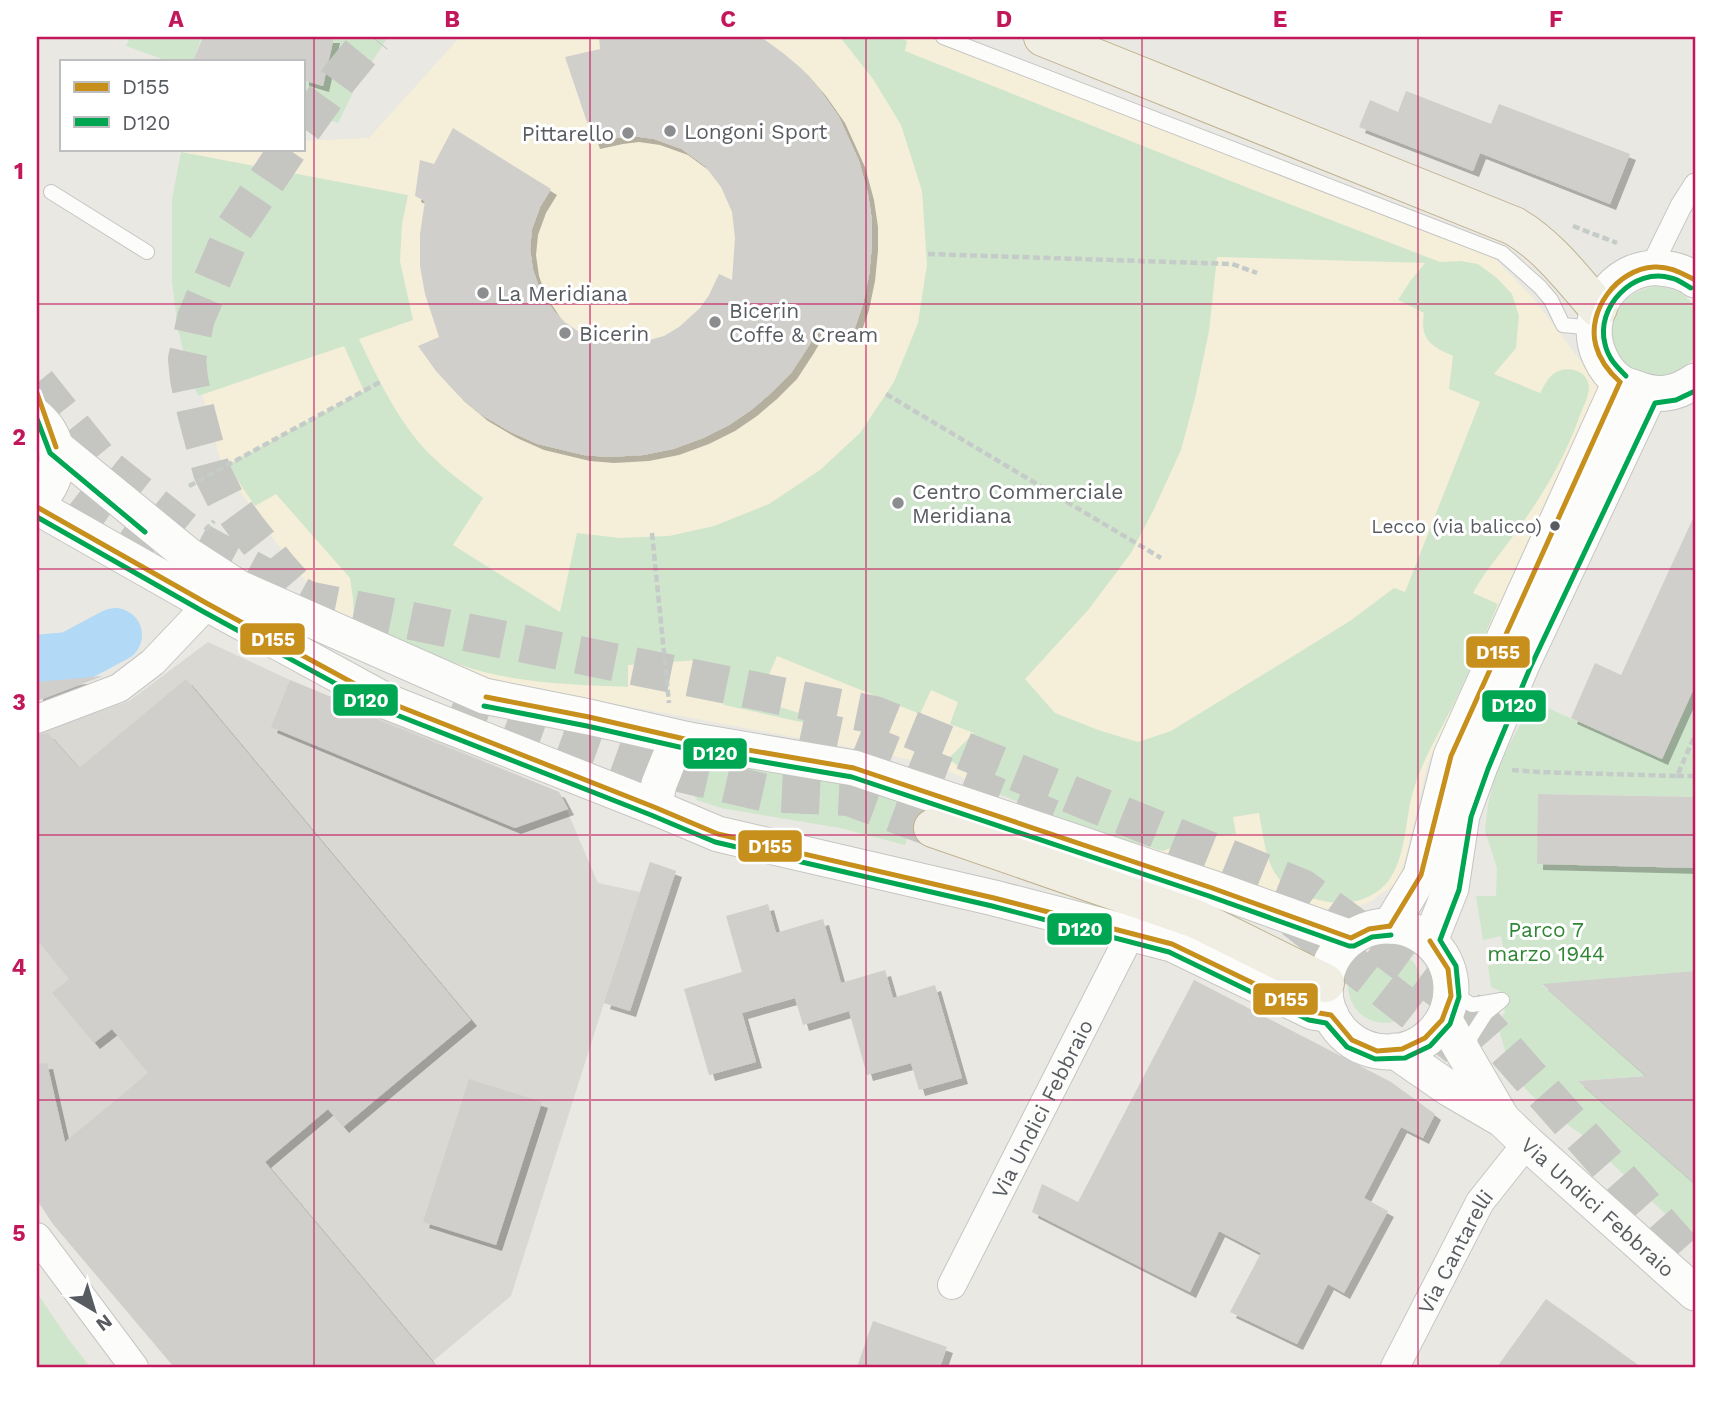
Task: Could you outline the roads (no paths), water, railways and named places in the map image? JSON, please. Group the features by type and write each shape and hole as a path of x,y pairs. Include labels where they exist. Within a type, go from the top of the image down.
{"highway":[{"path":"1043,37 1514,226 1548,251 1596,318"},
{"path":"933,828 1196,919 1328,999"}],"street":[{"path":"1651,267 1695,184"},
{"path":"1695,281 1689,275 1670,268 1651,267 1634,272 1619,280 1607,293 1596,318 1596,348 1605,367 1634,388 1668,394 1695,381"},
{"path":"37,393 47,431 58,458 50,487 37,505 208,604 388,702 718,834 981,895 1172,944 1313,1012 1328,999 1330,963 1351,938 1369,929 1390,926 1411,930 1430,941 1451,888 1462,815 1480,766 1634,388"},
{"path":"1390,926 1421,875 1451,756 1634,388"},
{"path":"47,431 188,555 239,588 484,696 689,740 854,768 1199,883 1351,938"},
{"path":"37,719 119,688 153,662 208,604"},
{"path":"654,807 659,784 669,760 689,740"},
{"name":"Via Undici Febbraio","path":"952,1285 1131,933"},
{"name":"Via Undici Febbraio","path":"1430,941 1446,962 1451,982 1447,1005 1471,1066 1515,1132"},
{"name":"Via Undici Febbraio","path":"1328,999 1337,1027 1353,1042 1379,1051 1395,1051 1515,1132 1695,1293"},
{"path":"1395,1051 1414,1046 1432,1034 1447,1005"},
{"name":"Via Cantarelli","path":"1395,1367 1515,1132"},
{"path":"37,1237 134,1367"}],"lane":[{"path":"943,37 1502,253 1551,300 1563,325 1596,318"},
{"path":"51,192 147,253"},
{"path":"1447,1005 1472,1005 1502,1000 1486,1013 1470,1038 1471,1066"}],"waterway":[{"path":"37,662 70,659 115,635"}],"tunnel":[{"path":"304,127 373,37"},
{"path":"287,150 234,229 196,318 187,359 196,412 212,472 225,498 292,583"},
{"path":"37,383 103,465 198,541 308,600 875,715 1302,888 1476,1016 1695,1264"},
{"path":"37,455 61,482 90,505 189,567"},
{"path":"454,700 618,759 766,793 849,797 933,828"},
{"path":"802,728 854,739 1064,823"},
{"path":"1294,919 1458,1047 1468,1058"}],"place":[{"name":"Longoni Sport","path":"670,131"},
{"name":"Pittarello","path":"628,133"},
{"name":"La Meridiana","path":"483,293"},
{"name":"Bicerin Coffe & Cream","path":"715,322"},
{"name":"Bicerin","path":"565,333"},
{"name":"Centro Commerciale Meridiana","path":"898,503"},
{"name":"Lecco (via balicco)","path":"1555,526"}],"park label":[{"name":"Parco 7 marzo 1944","path":"1546,941"}]}
